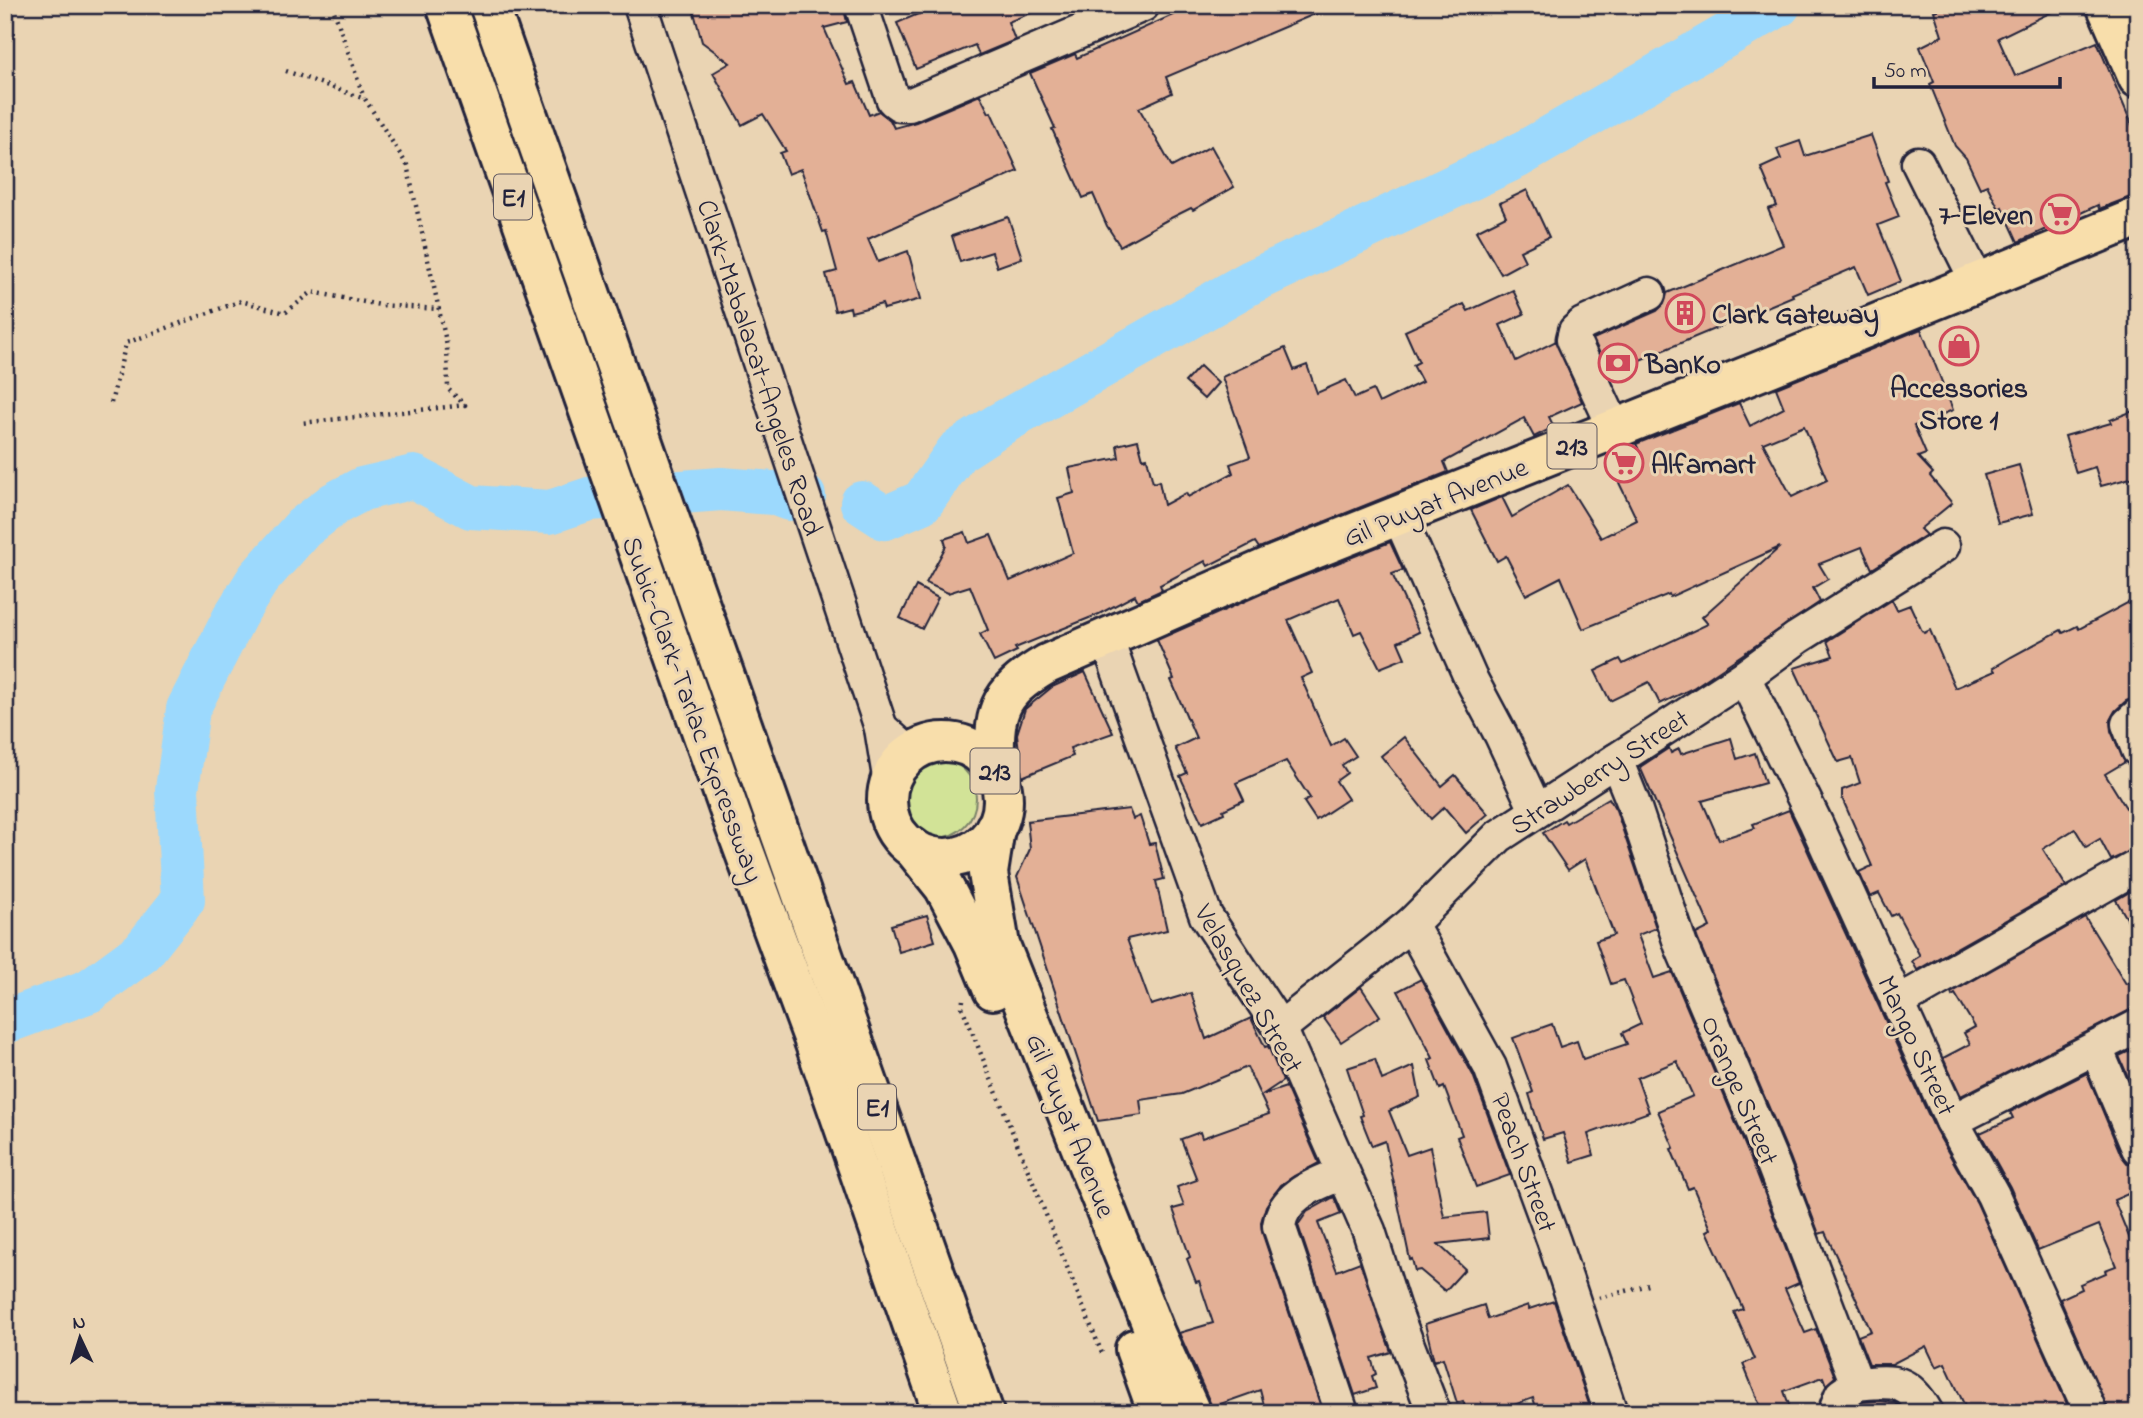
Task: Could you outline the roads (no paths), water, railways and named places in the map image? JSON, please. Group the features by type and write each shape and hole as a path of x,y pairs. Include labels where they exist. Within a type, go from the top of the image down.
{"main road":[{"name":"Subic-Clark-Tarlac Expressway","path":"446,5 580,390 813,1038 943,1413"},
{"name":"Subic-Clark-Tarlac Expressway","path":"489,5 984,1413"},
{"path":"2106,5 2133,53"},
{"name":"Gil Puyat Avenue","path":"995,771 994,730 1003,699 1032,673 1047,664 1269,567 2138,217"},
{"name":"Gil Puyat Avenue","path":"907,762 940,733 1013,689"},
{"name":"213","path":"907,762 944,743 956,744 978,753 995,771 1003,793 1000,817 995,828 979,846 958,856 933,857 912,847"},
{"path":"907,762 887,807 890,819 902,839 912,847"},
{"name":"Gil Puyat Avenue","path":"995,828 988,873 1000,945 1155,1333 1191,1413"},
{"name":"Gil Puyat Avenue","path":"912,847 944,887 974,944 1123,1317 1158,1413"}],"street":[{"name":"Clark-Mabalacat-Angeles Road","path":"640,5 877,719 907,762"},
{"path":"861,5 893,100 900,105 909,105 1143,5"},
{"path":"1918,163 1977,282"},
{"path":"1615,429 1573,339 1575,331 1583,324 1649,294"},
{"path":"1399,516 1470,677 1536,810"},
{"name":"Strawberry Street","path":"1280,1028 1411,924 1499,836 1744,677 1797,638 1943,546"},
{"name":"Velasquez Street","path":"1106,637 1206,916 1280,1028 1369,1231 1394,1309 1434,1413"},
{"name":"Mango Street","path":"1744,677 1816,823 1952,1121 1993,1195 2091,1413"},
{"name":"Orange Street","path":"1616,760 1633,802 1681,946 1773,1164 1857,1384"},
{"path":"1898,1003 2138,866"},
{"name":"Peach Street","path":"1411,924 1490,1067 1611,1413"},
{"path":"1952,1121 2138,1026"},
{"path":"2096,1048 2138,1148"},
{"path":"1342,1413 1279,1226 1280,1216 1288,1203 1307,1189 1343,1173"},
{"path":"1835,1413 1841,1395 1857,1384 1895,1381 1905,1387 1927,1413"}],"waterway":[{"path":"862,503 885,518 922,502 957,452 997,426 1251,282 1518,156 1779,5"},
{"path":"5,1022 89,991 142,952 183,900 177,790 188,709 235,616 258,579 303,528 334,504 362,489 414,477 471,507 550,512 589,499 721,489 773,493 789,499 804,496"}],"place":[{"name":"7-Eleven","path":"2060,214"},
{"name":"Clark Gateway","path":"1685,313"},
{"name":"Accessories Store 1","path":"1959,346"},
{"name":"BanKo","path":"1618,363"},
{"name":"Alfamart","path":"1624,463"}]}
